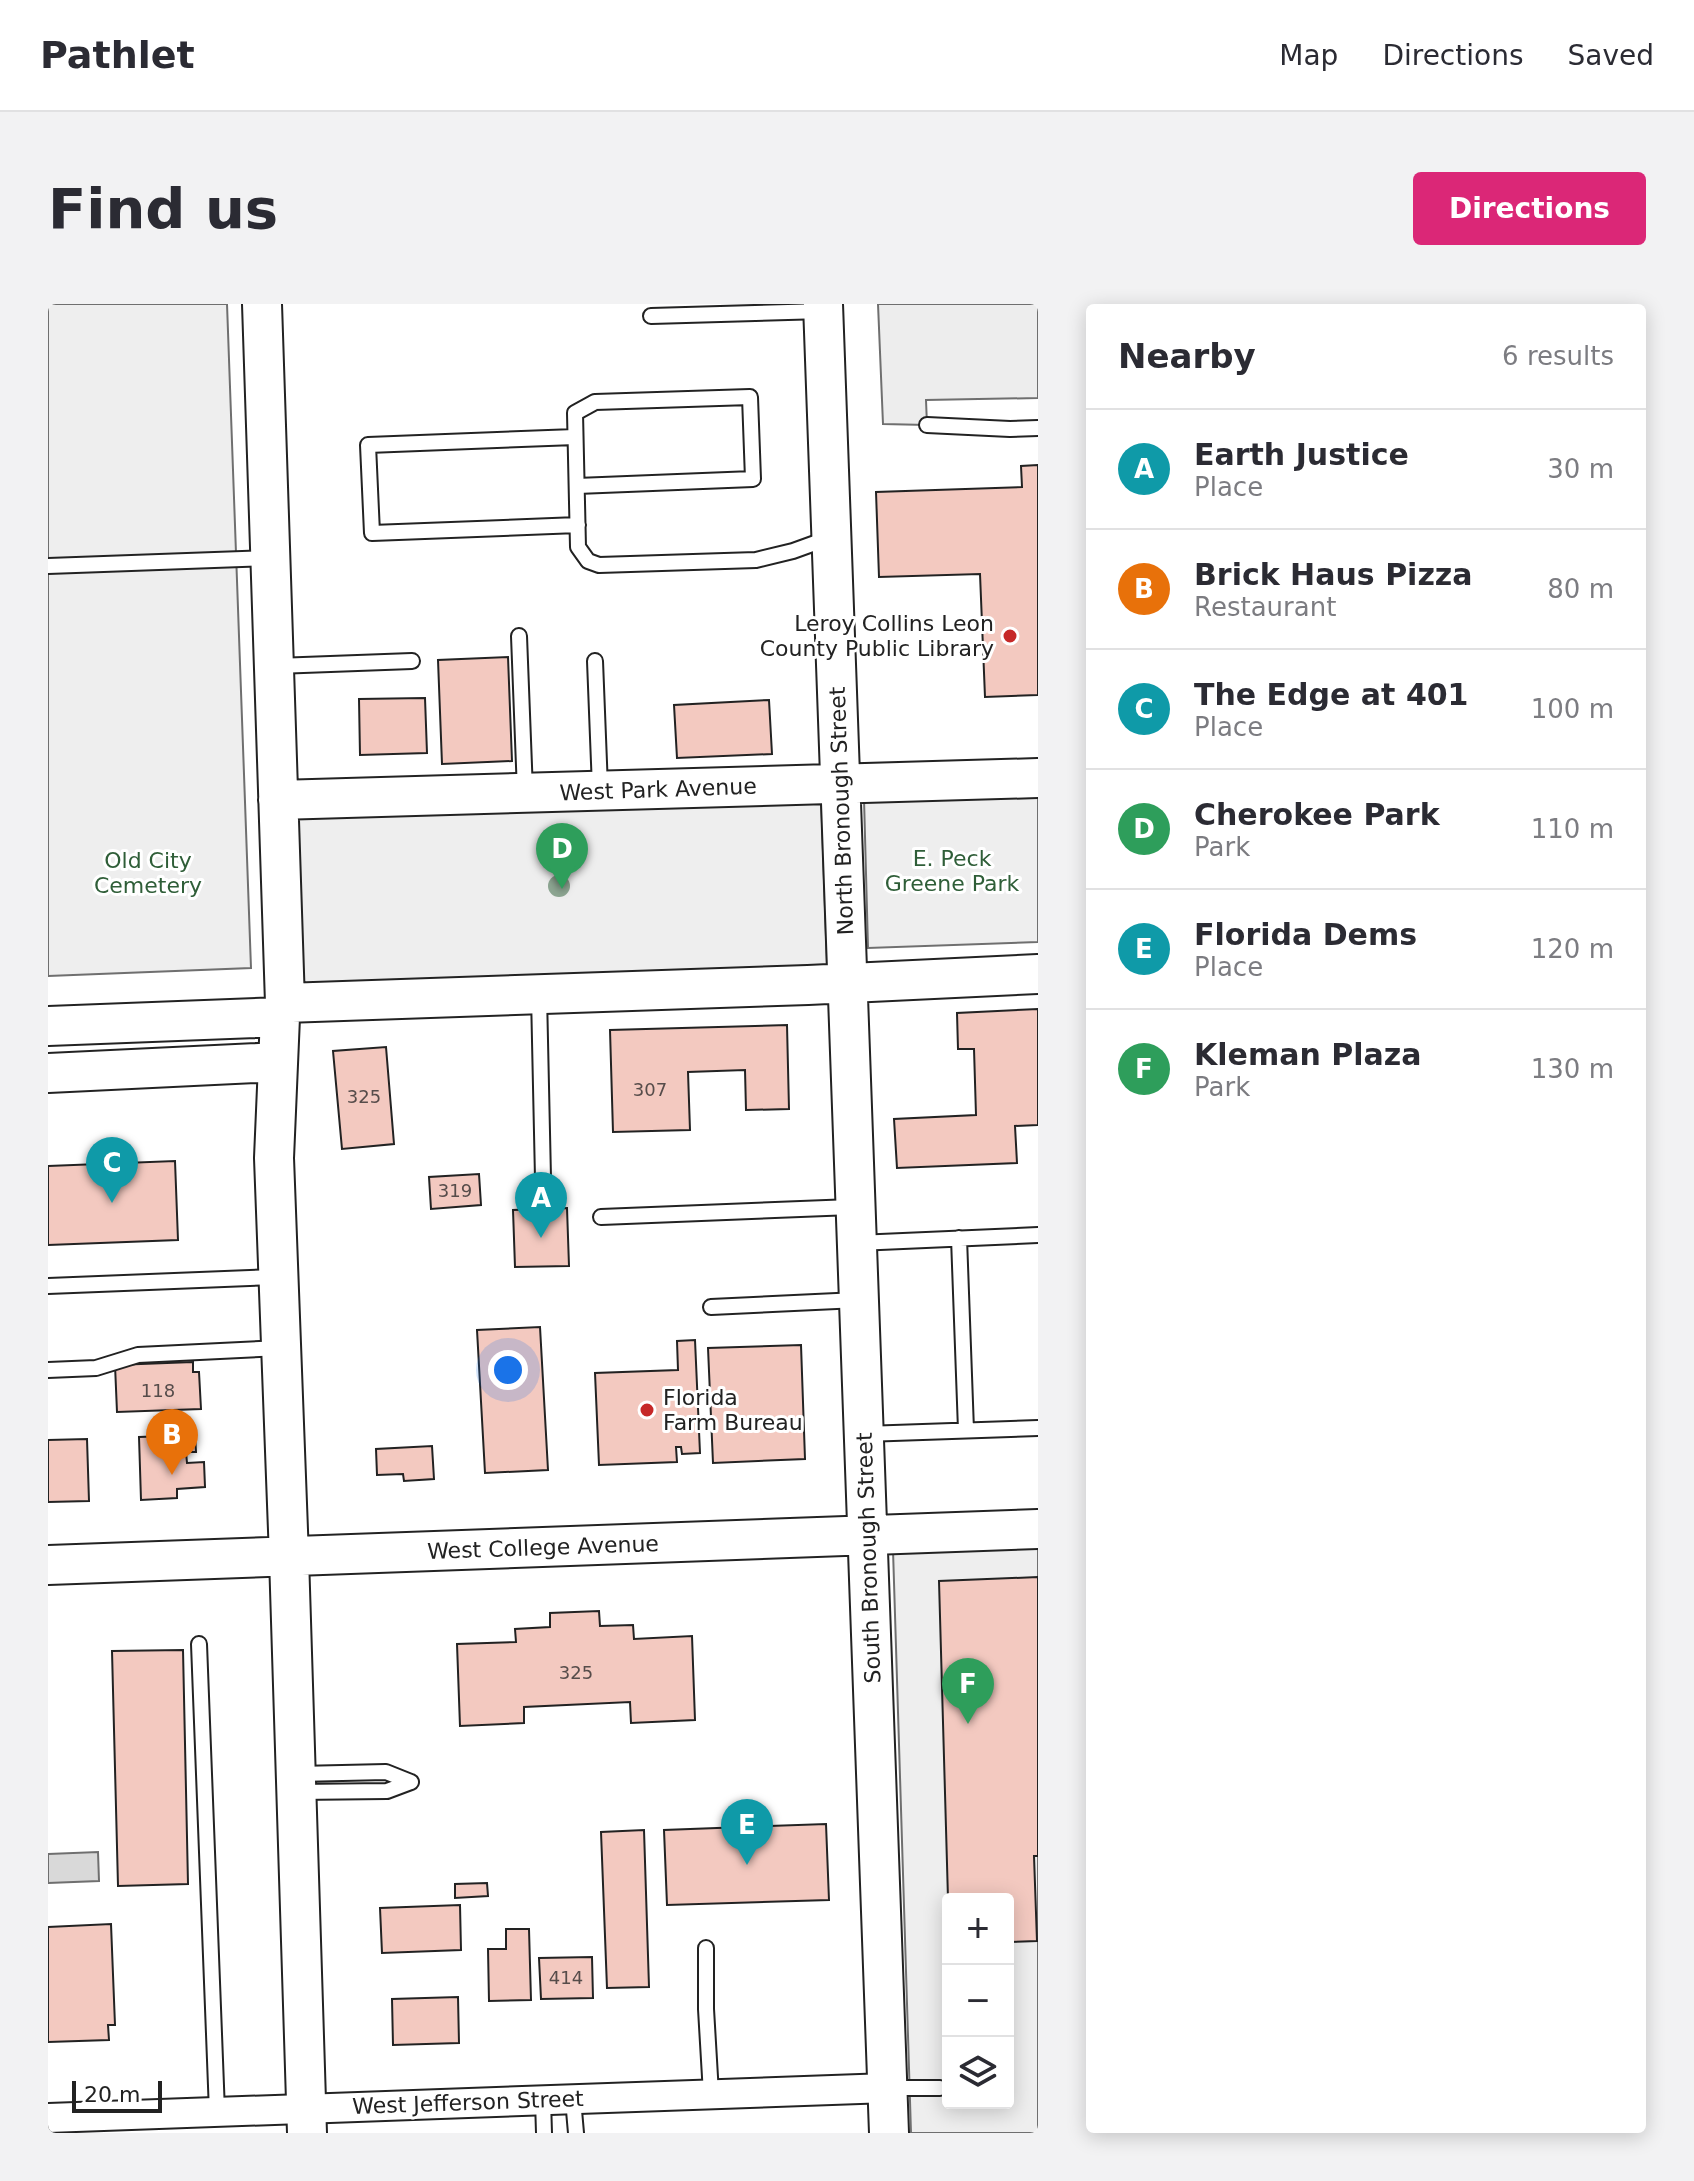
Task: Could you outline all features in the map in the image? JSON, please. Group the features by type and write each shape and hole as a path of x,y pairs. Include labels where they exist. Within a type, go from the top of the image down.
{"street":[{"path":"262,304 283,1010 274,1158 306,2120"},
{"name":"North Bronough Street","path":"823,308 847,983"},
{"name":"West Park Avenue","path":"278,800 1038,778"},
{"path":"278,1062 49,1072 48,1029 539,994 1038,974"},
{"name":"South Bronough Street","path":"847,983 889,2133"},
{"name":"West College Avenue","path":"48,1565 1038,1529"},
{"name":"West Jefferson Street","path":"48,2118 217,2112 306,2120 543,2100 888,2088"}],"lane":[{"path":"651,316 672,310 823,308"},
{"path":"577,486 753,479 750,397 595,402 575,413 578,547 588,561 599,565 756,560 831,537"},
{"path":"927,425 1038,428"},
{"path":"575,437 368,445 372,533 578,525"},
{"path":"48,566 270,558"},
{"path":"519,636 525,793"},
{"path":"274,666 412,661"},
{"path":"595,661 600,790"},
{"path":"539,994 543,1178"},
{"path":"601,1217 856,1225 959,1238 1038,1235"},
{"path":"959,1238 966,1430"},
{"path":"48,1286 279,1277"},
{"path":"711,1307 859,1300"},
{"path":"48,1370 96,1368 138,1355 281,1348"},
{"path":"864,1434 1038,1428"},
{"path":"199,1644 217,2112"},
{"path":"386,1772 411,1782 387,1791 295,1783 386,1772"},
{"path":"706,1948 711,2094"},
{"path":"888,2088 940,2088"},
{"path":"573,2099 576,2133"},
{"path":"543,2100 544,2133"}],"green space":[{"name":"Old City Cemetery","path":"48,304 227,304 251,968 48,976"},
{"name":"E. Peck Greene Park","path":"1038,793 1038,942 868,948 864,799"},
{"path":"821,795 827,965 302,984 296,813"},
{"path":"1038,1537 1038,2133 911,2133 893,1550"}],"shaded area":[{"path":"878,304 1038,304 1038,398 926,400 927,425 883,424"},
{"path":"98,1852 99,1881 48,1883 48,1854"}],"building":[{"name":"Leroy Collins Leon County Public Library","path":"1038,465 1038,695 985,697 980,574 879,577 876,492 1022,487 1021,466"},
{"path":"508,657 512,761 442,764 438,660"},
{"path":"425,698 427,753 360,755 359,699"},
{"path":"769,700 772,754 677,758 674,705"},
{"path":"1038,1009 1038,1125 1015,1126 1017,1163 897,1168 894,1119 976,1115 974,1049 958,1049 957,1013"},
{"path":"787,1025 789,1109 746,1110 745,1070 688,1072 690,1130 613,1132 610,1030"},
{"path":"386,1047 394,1144 342,1149 333,1051"},
{"path":"175,1161 178,1240 48,1245 48,1166"},
{"path":"479,1174 481,1205 431,1209 429,1177"},
{"path":"567,1208 569,1266 515,1267 513,1210"},
{"path":"540,1327 548,1470 485,1473 477,1330"},
{"name":"Florida Farm Bureau","path":"695,1340 700,1453 682,1454 681,1447 676,1447 677,1462 599,1465 595,1373 678,1370 677,1341"},
{"path":"801,1345 805,1459 713,1463 708,1348"},
{"path":"193,1362 193,1372 199,1372 201,1409 117,1412 115,1365"},
{"path":"195,1435 196,1452 186,1452 187,1463 204,1462 205,1487 177,1489 177,1498 141,1500 139,1437"},
{"path":"87,1439 89,1501 48,1502 48,1440"},
{"path":"432,1446 434,1479 404,1481 403,1474 377,1475 376,1449"},
{"path":"1038,1577 1038,1856 1034,1856 1037,1941 1014,1942 1014,1893 948,1893 939,1581"},
{"path":"599,1611 600,1626 633,1625 634,1639 692,1636 695,1720 631,1723 630,1702 524,1707 524,1723 460,1726 457,1644 516,1642 515,1629 550,1627 550,1613"},
{"path":"183,1650 188,1884 118,1886 112,1651"},
{"path":"826,1824 829,1900 667,1905 664,1830"},
{"path":"644,1830 649,1987 607,1988 601,1832"},
{"path":"487,1883 488,1896 455,1898 455,1884"},
{"path":"460,1905 461,1950 382,1953 380,1908"},
{"path":"111,1924 115,2025 108,2025 109,2040 48,2042 48,1927"},
{"path":"506,1929 529,1929 531,2000 489,2001 488,1949 506,1949"},
{"path":"592,1957 593,1998 541,1999 539,1958"},
{"path":"458,1997 459,2043 393,2045 392,1999"}],"place":[{"name":"Leroy Collins Leon County Public Library","path":"1010,636"},
{"name":"Cherokee Park","path":"562,889"},
{"name":"The Edge at 401","path":"112,1203"},
{"name":"Earth Justice","path":"541,1238"},
{"name":"Florida Farm Bureau","path":"647,1410"},
{"name":"Brick Haus Pizza","path":"172,1475"},
{"name":"Kleman Plaza","path":"968,1724"},
{"name":"Florida Dems","path":"747,1865"}]}
